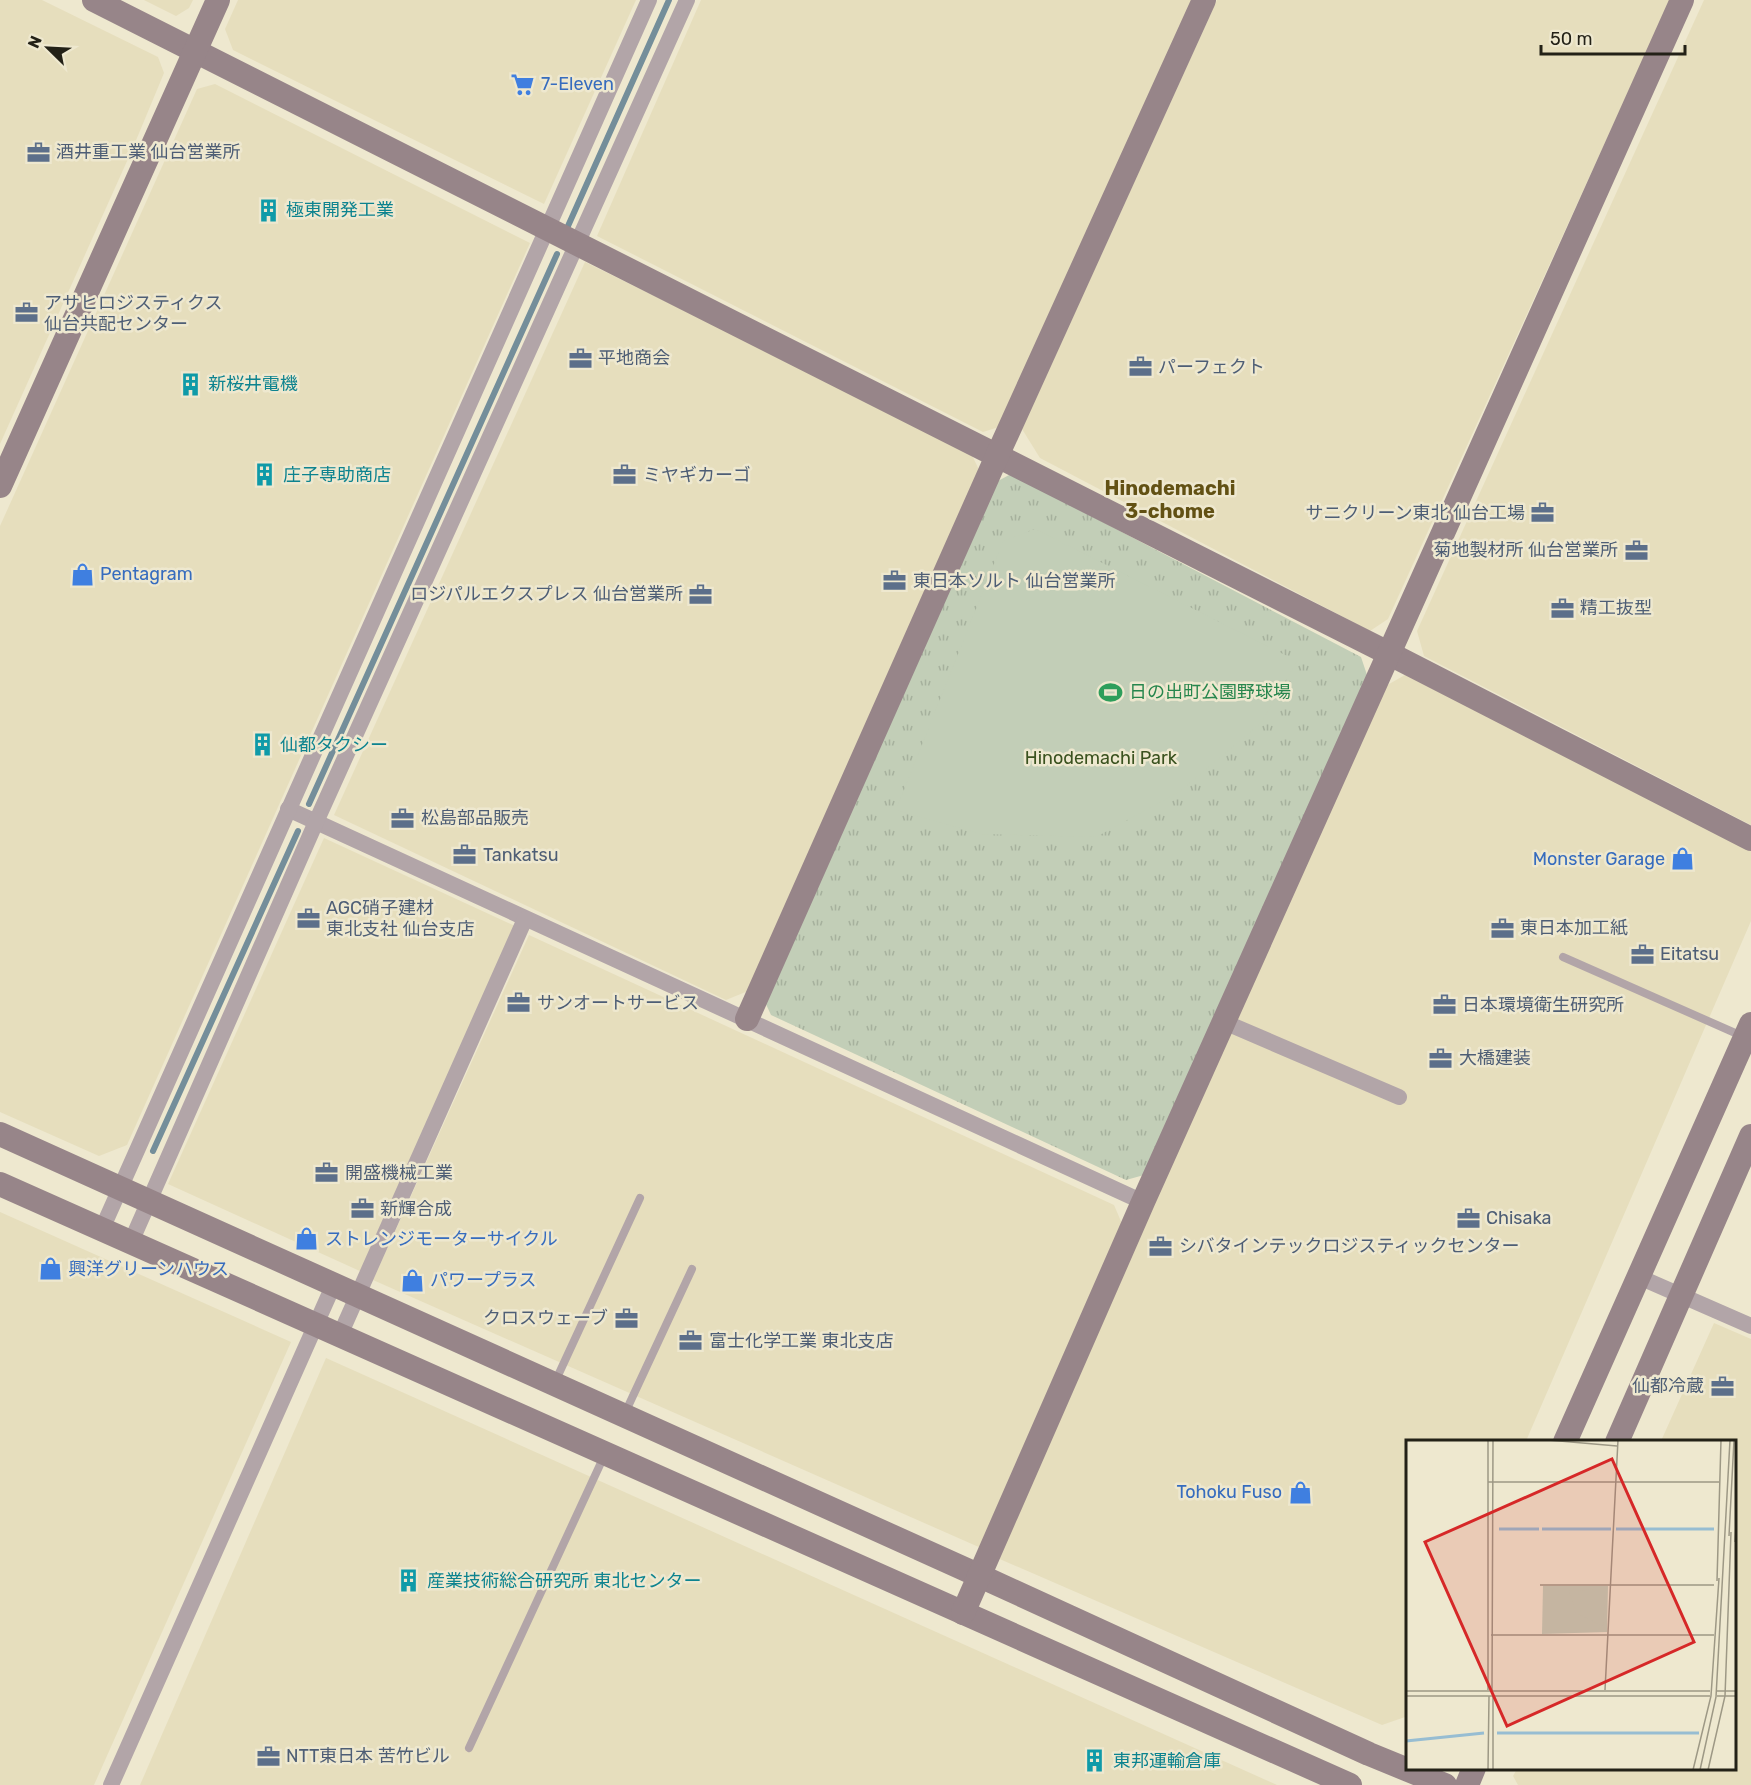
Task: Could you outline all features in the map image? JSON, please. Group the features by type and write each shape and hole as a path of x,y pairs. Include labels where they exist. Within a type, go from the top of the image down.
{"street":[{"path":"94,0 1390,654 1751,839"},
{"path":"0,486 218,0"},
{"path":"102,1229 649,0"},
{"path":"131,1242 316,822 687,0"},
{"path":"747,1019 997,456 1204,0"},
{"path":"963,1613 1143,1202 1682,0"},
{"path":"288,809 1143,1202"},
{"path":"340,1335 525,919"},
{"path":"1224,1022 1399,1097"},
{"path":"1566,1440 1748,1031"},
{"path":"0,1134 358,1298 980,1576 1416,1776 1445,1785"},
{"path":"1618,1440 1751,1136"},
{"path":"0,1184 1350,1785"},
{"path":"1639,1277 1751,1326"},
{"path":"111,1785 333,1286"},
{"path":"1467,1785 1473,1770"}],"lane":[{"path":"1563,957 1748,1031"},
{"path":"553,1385 640,1198"},
{"path":"623,1416 692,1269"},
{"path":"469,1748 606,1453"}],"shaded area":[{"path":"0,0 42,0 158,57 164,73 132,150 0,444"},
{"path":"144,0 193,0 189,8 176,16"},
{"path":"238,0 636,0 544,204 233,50 225,29"},
{"path":"701,0 1192,0 1002,426 983,432 597,236"},
{"path":"1217,0 1670,0 1388,619 1370,631 1040,458 1022,429"},
{"path":"1704,0 1751,0 1751,825 1424,656 1417,631"},
{"path":"215,84 530,243 127,1145 99,1156 0,1112 0,526 197,89"},
{"path":"585,262 970,451 980,472 748,991 726,1000 334,815"},
{"path":"1405,675 1751,849 1751,921 1526,1440 1406,1440 1406,1717 1382,1725 995,1557 1382,688"},
{"path":"324,838 515,926 362,1272 168,1184"},
{"path":"529,935 1114,1205 1123,1226 981,1548 373,1280"},
{"path":"0,1212 291,1342 94,1785 0,1785"},
{"path":"1714,1323 1751,1339 1751,1785 1518,1785 1513,1776 1516,1770 1736,1770 1736,1440 1661,1440"},
{"path":"326,1358 1277,1785 140,1785"}],"green space":[{"name":"Hinodemachi Park","path":"1011,474 1361,657 1367,675 1144,1175 1126,1180 771,1015 765,1002 996,482"},
{"name":"日の出町公園野球場","path":"1035,529 1297,661 1261,723 1179,792 1096,837 981,834 896,810 1003,541"}],"waterway":[{"path":"568,226 669,0"},
{"path":"309,804 557,254"},
{"path":"153,1151 298,831"}],"place":[{"name":"7-Eleven","path":"523,84"},
{"name":"酒井重工業 仙台営業所","path":"38,152"},
{"name":"極東開発工業","path":"268,210"},
{"name":"アサヒロジスティクス 仙台共配センター","path":"26,313"},
{"name":"平地商会","path":"580,358"},
{"name":"パーフェクト","path":"1140,367"},
{"name":"新桜井電機","path":"190,384"},
{"name":"庄子専助商店","path":"265,475"},
{"name":"ミヤギカーゴ","path":"625,475"},
{"name":"サニクリーン東北 仙台工場","path":"1543,513"},
{"name":"菊地製材所 仙台営業所","path":"1636,550"},
{"name":"Pentagram","path":"82,574"},
{"name":"東日本ソルト 仙台営業所","path":"895,581"},
{"name":"ロジパルエクスプレス 仙台営業所","path":"701,594"},
{"name":"精工抜型","path":"1562,608"},
{"name":"日の出町公園野球場","path":"1111,692"},
{"name":"仙都タクシー","path":"262,745"},
{"name":"松島部品販売","path":"403,818"},
{"name":"Tankatsu","path":"465,855"},
{"name":"Monster Garage","path":"1683,859"},
{"name":"AGC硝子建材 東北支社 仙台支店","path":"308,918"},
{"name":"東日本加工紙","path":"1502,928"},
{"name":"Eitatsu","path":"1642,954"},
{"name":"サンオートサービス","path":"519,1003"},
{"name":"日本環境衛生研究所","path":"1444,1005"},
{"name":"大橋建装","path":"1441,1058"},
{"name":"開盛機械工業","path":"327,1173"},
{"name":"新輝合成","path":"362,1209"},
{"name":"Chisaka","path":"1468,1218"},
{"name":"ストレンジモーターサイクル","path":"307,1239"},
{"name":"シバタインテックロジスティックセンター","path":"1161,1246"},
{"name":"興洋グリーンハウス","path":"50,1269"},
{"name":"パワープラス","path":"412,1280"},
{"name":"クロスウェーブ","path":"626,1318"},
{"name":"富士化学工業 東北支店","path":"691,1341"},
{"name":"仙都冷蔵","path":"1722,1386"},
{"name":"Tohoku Fuso","path":"1300,1492"},
{"name":"産業技術総合研究所 東北センター","path":"409,1581"},
{"name":"NTT東日本 苦竹ビル","path":"268,1756"},
{"name":"東邦運輸倉庫","path":"1095,1761"}],"district":[{"name":"Hinodemachi 3-chome","path":"1170,500"}]}
